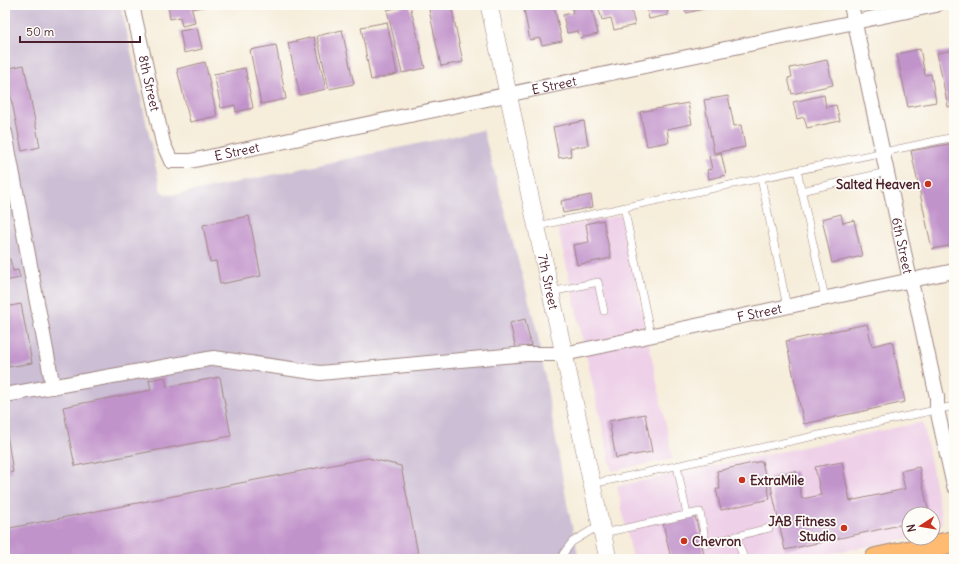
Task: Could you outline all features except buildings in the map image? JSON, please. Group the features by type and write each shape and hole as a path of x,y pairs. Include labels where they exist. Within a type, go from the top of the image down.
{"main road":[{"path":"876,559 954,542"}],"street":[{"name":"8th Street","path":"132,5 163,143 171,161"},
{"name":"7th Street","path":"489,5 608,559"},
{"name":"6th Street","path":"851,5 910,280 917,305 935,390 937,410 954,486"},
{"name":"E Street","path":"171,161 190,161 936,5"},
{"path":"5,133 53,386"},
{"name":"F Street","path":"5,395 214,358 320,372 526,354 564,354 954,271"}],"lane":[{"path":"537,226 954,137"},
{"path":"797,170 825,298"},
{"path":"801,191 887,172"},
{"path":"761,178 786,307"},
{"path":"624,207 651,336"},
{"path":"551,292 598,282 604,310"},
{"path":"592,484 954,406"},
{"path":"677,466 687,515"},
{"path":"564,559 563,554 572,542 602,529 700,512 706,544 769,528"},
{"path":"736,536 744,559"}],"shaded area":[{"path":"5,5 121,5 161,191 166,194 172,195 196,191 483,130 537,331 567,503 579,559 5,559"},
{"path":"622,215 673,459 612,471 558,228"},
{"path":"923,422 939,506 901,506 901,540 803,559 633,559 617,486"}],"place":[{"name":"Salted Heaven","path":"928,184"},
{"name":"ExtraMile","path":"742,480"},
{"name":"JAB Fitness Studio","path":"844,528"},
{"name":"Chevron","path":"684,541"}]}
